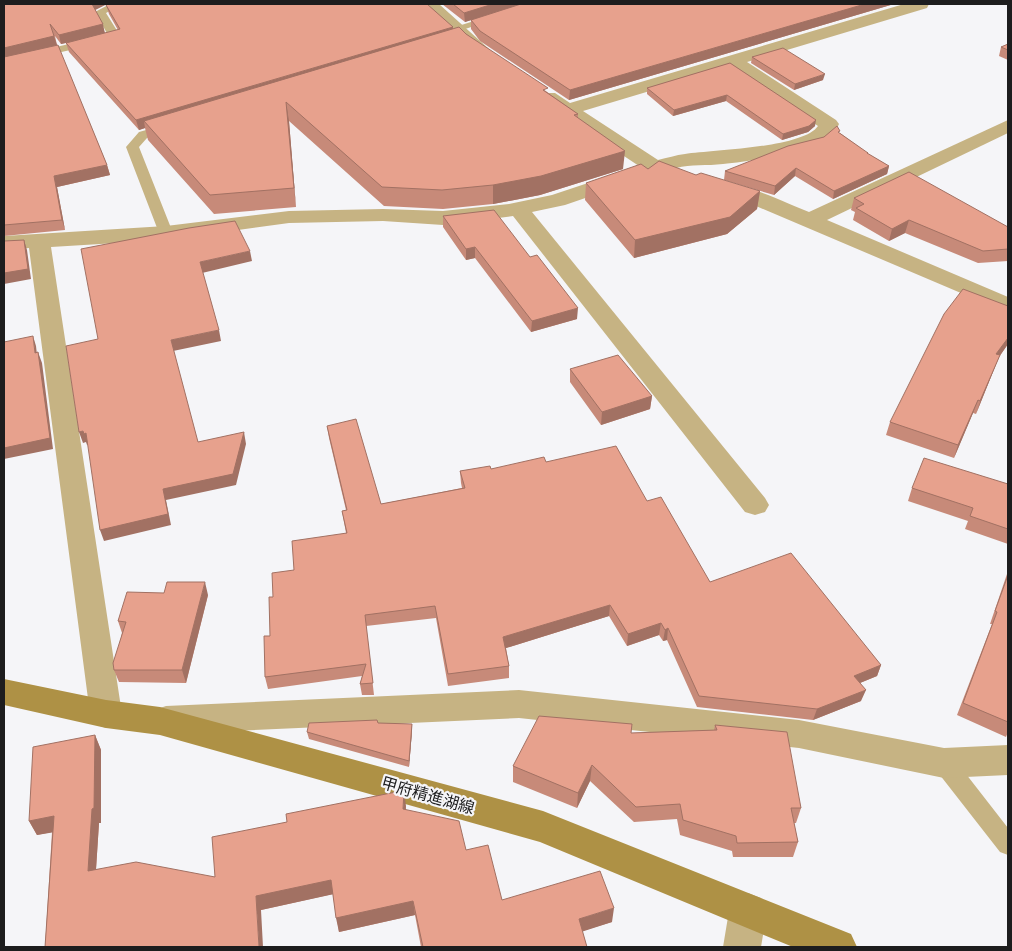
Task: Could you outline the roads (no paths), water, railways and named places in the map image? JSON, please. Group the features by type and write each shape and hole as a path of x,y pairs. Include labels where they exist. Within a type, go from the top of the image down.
{"main road":[{"name":"甲府精進湖線","path":"4,692 106,714 160,720 543,827 838,947"}],"street":[{"path":"429,4 459,36 496,62"},
{"path":"567,110 921,4"},
{"path":"4,243 166,233 289,217 383,215 443,218 518,208 557,200 655,167 684,160 723,158 790,146 815,139 826,132 830,124 732,60"},
{"path":"536,88 655,167 764,201 1008,306"},
{"path":"810,220 1008,126"},
{"path":"518,208 755,505"},
{"path":"39,240 106,714"},
{"path":"160,720 518,704 799,734 944,763 1008,760"},
{"path":"742,947 748,910"}],"lane":[{"path":"4,62 115,37 100,12 118,4"},
{"path":"459,36 537,4"},
{"path":"166,233 132,147 143,135 181,124"},
{"path":"944,763 1008,845"}]}
